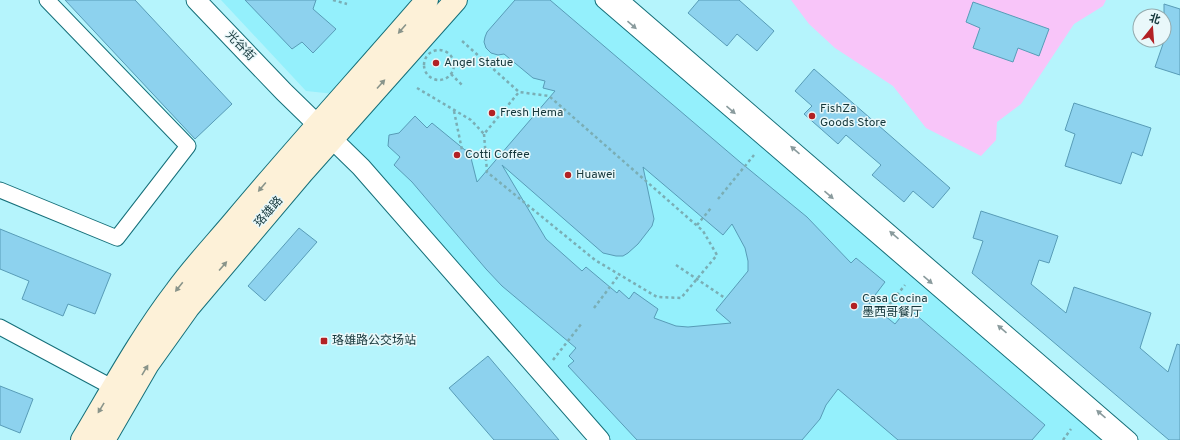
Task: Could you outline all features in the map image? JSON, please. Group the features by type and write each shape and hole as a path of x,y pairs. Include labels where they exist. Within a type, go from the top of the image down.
{"main road":[{"name":"珞雄路","path":"82,440 121,392 148,364 188,308 427,0"},
{"name":"珞雄路","path":"323,134 456,0"},
{"name":"珞雄路","path":"104,440 121,392"}],"street":[{"path":"0,190 118,238 188,146 47,0"},
{"name":"光谷街","path":"196,0 323,134"},
{"path":"603,0 1114,440"},
{"path":"621,0 1130,440"},
{"path":"323,134 350,172 586,440"},
{"path":"323,134 361,167 600,440"},
{"path":"0,327 121,392"}],"path":[{"path":"333,0 347,4"},
{"path":"418,88 471,120 484,134 487,172 595,260 657,297 681,298 698,280 717,255 703,231 549,96 519,92 461,40"},
{"path":"440,50 449,54 452,57 454,66 451,74 447,77 438,79 430,76 425,69 425,60 435,51 440,50"},
{"path":"451,74 462,85"},
{"path":"484,134 519,92"},
{"path":"454,111 462,150"},
{"path":"718,199 754,154"},
{"path":"697,225 711,208"},
{"path":"676,265 725,298"},
{"path":"594,308 620,275"},
{"path":"882,314 905,286"},
{"path":"553,361 582,323"},
{"path":"1063,440 1071,429"}],"shaded area":[{"path":"221,0 417,0 335,94 306,91"},
{"path":"468,0 597,0 1105,440 608,440 346,140"},
{"path":"791,0 1106,0 1103,6 1074,24 1021,104 997,122 996,140 981,156 926,128 893,86 835,48 809,24"}],"building":[{"path":"65,0 135,0 232,104 195,139"},
{"path":"245,0 316,0 313,9 336,29 313,53 302,42 292,49"},
{"path":"515,0 550,0 740,162 807,217 851,263 856,258 885,282 869,303 895,324 908,308 1045,425 1032,440 898,440 838,389 826,405 820,419 802,440 637,440 568,366 574,361 569,356 576,348 502,286 412,182 394,165 400,157 388,146 389,135 399,133 415,116 427,128 432,123 465,150 469,150 477,182 555,91 543,88 545,81 533,78 504,54 498,55 491,53 486,48 484,42 487,32","holes":["502,165 603,253 623,256 638,244 652,226 654,219 643,167 723,235 732,224 745,248 748,261 748,271 716,310 731,323 688,327 676,326 654,318 658,309 634,292 629,299 619,290 617,293 586,267 582,271 546,239"]},
{"path":"699,0 739,0 774,31 757,51 737,34 727,46 688,13"},
{"path":"973,2 1049,29 1039,56 1018,48 1013,62 973,48 980,28 966,22"},
{"path":"1164,4 1180,9 1180,75 1155,67 1162,48 1172,48 1172,8 1164,8"},
{"path":"814,69 950,188 933,208 913,191 904,202 872,175 881,165 846,135 838,144 804,114 812,106 795,91"},
{"path":"1074,103 1151,128 1142,156 1132,152 1121,184 1065,166 1075,134 1065,130"},
{"path":"981,211 1058,236 1049,263 1039,260 1031,284 1066,313 1074,287 1151,313 1140,348 1168,372 1177,344 1180,345 1180,440 1169,440 972,273 983,241 973,238"},
{"path":"299,228 317,242 265,301 248,286"},
{"path":"0,229 111,274 95,314 68,304 63,316 22,299 29,281 0,269"},
{"path":"488,356 559,440 494,440 449,388"},
{"path":"0,386 33,399 20,433 0,425"}],"place":[{"name":"Angel Statue","path":"436,63"},
{"name":"Fresh Hema","path":"492,113"},
{"name":"FishZa Goods Store","path":"812,116"},
{"name":"Cotti Coffee","path":"457,155"},
{"name":"Huawei","path":"568,175"},
{"name":"Casa Cocina 墨西哥餐厅","path":"854,306"},
{"name":"珞雄路公交场站","path":"324,341"}]}
